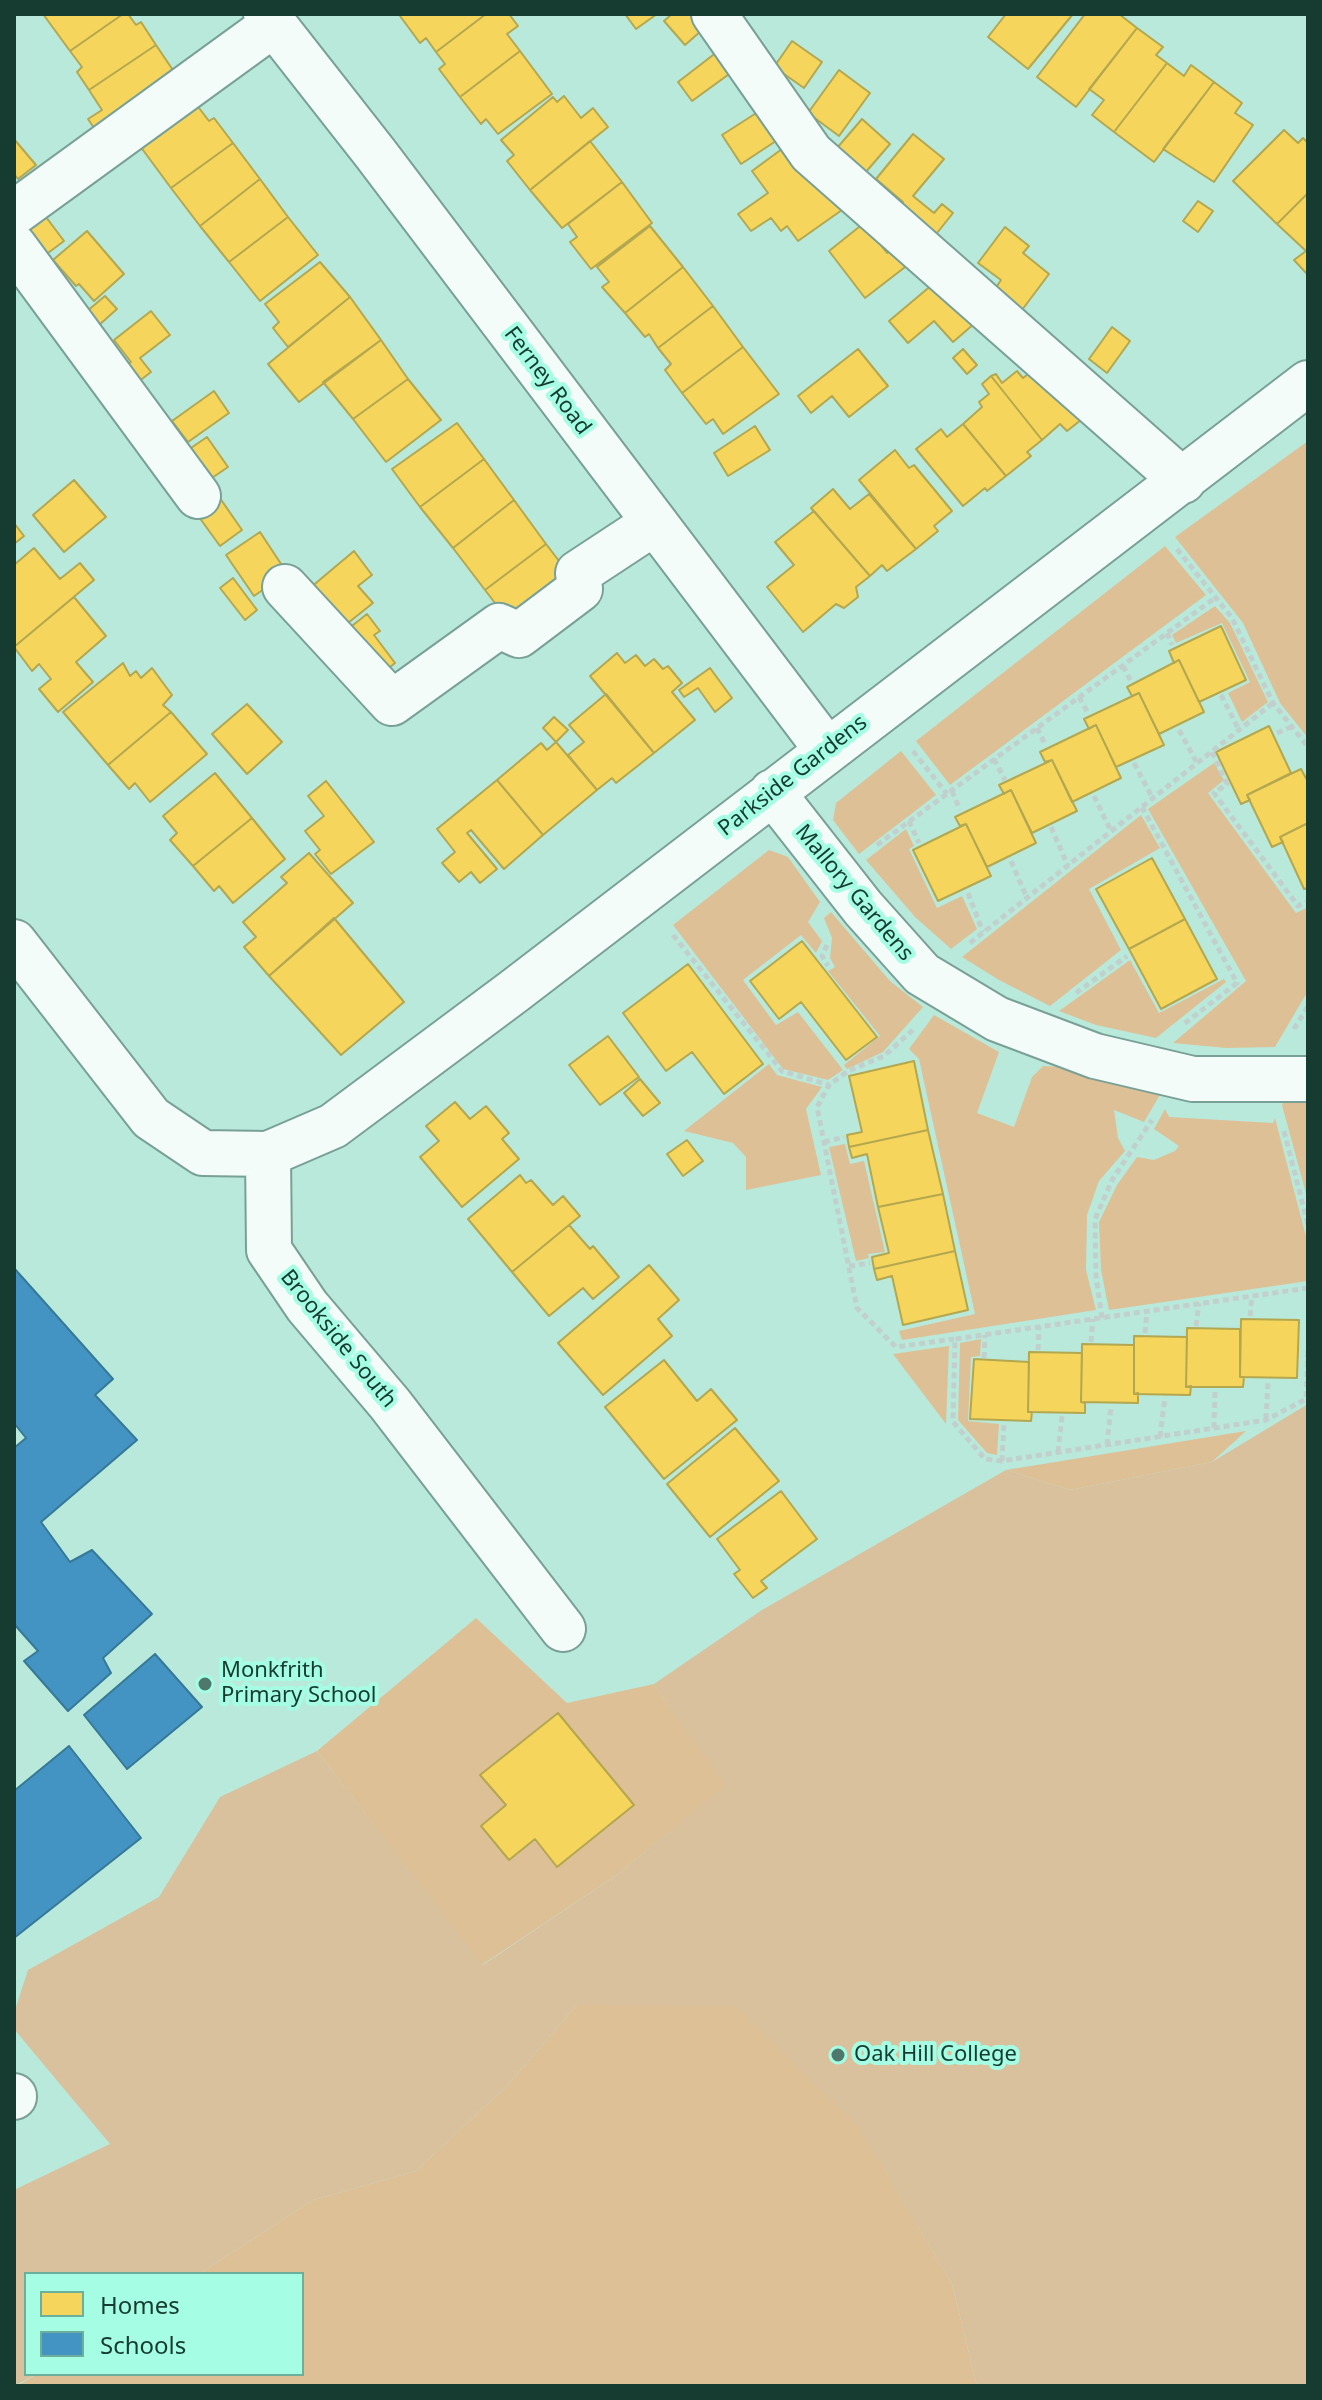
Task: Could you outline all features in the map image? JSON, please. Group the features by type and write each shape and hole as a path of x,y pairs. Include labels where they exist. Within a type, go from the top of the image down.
{"street":[{"path":"714,14 811,153 1183,481"},
{"path":"14,213 270,19"},
{"name":"Ferney Road","path":"270,19 827,750"},
{"path":"14,246 198,496"},
{"name":"Parkside Gardens","path":"268,1154 333,1126 1308,383"},
{"path":"285,587 392,703 499,626 519,635 580,589 578,573 654,523"},
{"name":"Mallory Gardens","path":"772,792 836,874 922,974 997,1019 1095,1056 1193,1079 1290,1079"},
{"path":"14,942 151,1118 203,1153 268,1154"},
{"name":"Brookside South","path":"268,1154 269,1250 307,1306 390,1404 563,1629"}],"path":[{"path":"1146,509 1232,618 1273,703 1308,747"},
{"path":"836,874 1215,598"},
{"path":"1167,633 1172,645"},
{"path":"1123,666 1131,681"},
{"path":"1221,695 1239,730"},
{"path":"1079,697 1088,713"},
{"path":"1273,703 983,932 935,982 912,1031 884,1056 848,1071 829,1085 817,1107 857,1308 896,1347 1308,1288"},
{"path":"1277,733 1291,727"},
{"path":"1037,728 1046,746"},
{"path":"1179,730 1197,763"},
{"path":"1212,752 1227,784 1214,793 1298,906 1306,902"},
{"path":"994,759 1005,780"},
{"path":"1134,763 1153,799"},
{"path":"952,791 960,810"},
{"path":"1094,796 1111,831"},
{"path":"1131,1065 1237,983 1142,807"},
{"path":"909,821 919,843"},
{"path":"1051,827 1068,866"},
{"path":"1011,861 1027,898"},
{"path":"968,893 983,932"},
{"path":"640,894 782,1071 829,1085"},
{"path":"1102,1318 1096,1276 1095,1219 1112,1180 1182,1076"},
{"path":"1290,1079 1308,1225"},
{"path":"824,1142 844,1137"},
{"path":"849,1266 870,1263"},
{"path":"1250,1316 1252,1296"},
{"path":"1196,1326 1199,1303"},
{"path":"1145,1333 1147,1311"},
{"path":"1091,1342 1093,1319"},
{"path":"1038,1350 1039,1327"},
{"path":"984,1358 985,1335"},
{"path":"955,1339 953,1422 985,1459 1002,1461 1266,1420 1306,1399 1308,1348"},
{"path":"1266,1420 1268,1380"},
{"path":"1214,1428 1215,1391"},
{"path":"1160,1437 1165,1397"},
{"path":"1107,1445 1111,1406"},
{"path":"1058,1452 1062,1416"},
{"path":"1002,1461 1004,1424"}],"shaded area":[{"path":"1308,441 1308,738 1280,703 1243,623 1175,537"},
{"path":"1165,546 1206,595 950,785 916,741"},
{"path":"1215,606 1230,623 1268,702 1242,722 1228,693 1250,682 1222,623 1176,643 1172,635"},
{"path":"901,751 936,795 859,854 833,820 836,803"},
{"path":"1214,763 1224,780 1208,793 1296,913 1308,907 1308,991 1275,1047 1226,1048 1173,1043 1246,981 1148,809"},
{"path":"1141,815 1160,848 1089,889 1121,950 1050,1006 962,957"},
{"path":"906,829 914,846 909,849 937,908 962,896 977,929 951,949 915,917 866,860"},
{"path":"769,850 788,857 820,902 808,922 822,941 816,953 801,935 743,980 776,1025 798,1012 843,1070 828,1080 783,1069 673,925"},
{"path":"831,912 890,981 923,1007 883,1052 847,1069 844,1065 880,1036 828,971 835,967 830,958 832,938 824,918"},
{"path":"1130,960 1159,1013 1224,979 1226,982 1156,1038 1096,1025 1059,1011"},
{"path":"934,1015 999,1052 977,1113 1014,1127 1032,1077 1043,1066 1062,1067 1161,1093 1144,1122 1114,1110 1118,1138 1125,1151 1099,1181 1087,1215 1086,1270 1096,1310 902,1340 899,1331 975,1314 919,1059 909,1049"},
{"path":"769,1064 777,1075 822,1087 806,1109 821,1175 746,1190 746,1157 733,1143 684,1131"},
{"path":"1308,1095 1308,1201 1282,1105 1285,1099"},
{"path":"1165,1109 1169,1117 1273,1123 1275,1118 1308,1244 1308,1281 1109,1310 1101,1270 1099,1222 1117,1185 1137,1157 1154,1160 1175,1151 1179,1146 1154,1129"},
{"path":"845,1144 850,1164 864,1161 885,1252 868,1254 869,1258 856,1261 829,1147"},
{"path":"981,1339 980,1356 971,1357 968,1421 999,1424 997,1455 987,1453 958,1420 960,1343"},
{"path":"949,1346 946,1424 893,1354"},
{"name":"Oak Hill College","path":"1308,1404 1308,2386 977,2386 952,2284 859,2127 736,2006 577,2005 506,2087 416,2171 313,2200 202,2272 24,2272 24,2376 33,2376 14,2386 14,2190 110,2144 14,2029 14,2013 28,1970 159,1897 220,1797 317,1751 483,1965 618,1874 725,1786 654,1684 762,1610 1006,1470 1070,1490 1212,1462"},
{"path":"1246,1431 1212,1462 1070,1490 1006,1470"},
{"path":"476,1618 567,1703 654,1684 726,1786 618,1874 482,1965 317,1751"},
{"path":"577,2005 736,2005 859,2126 952,2284 977,2386 17,2386 34,2376 304,2376 304,2272 202,2272 313,2200 416,2171 506,2087"}],"building: Homes":[{"path":"43,14 123,14 70,51"},
{"path":"123,14 128,14 136,25 141,22 156,45 89,90 77,72 82,67 70,51"},
{"path":"486,14 436,52 426,38 420,43 400,16"},
{"path":"486,14 509,14 518,26 507,34 520,51 460,97 439,69 445,64 436,52"},
{"path":"625,14 657,14 636,29"},
{"path":"672,14 699,14 709,24 685,45 664,21"},
{"path":"1006,14 1073,14 1028,69 988,37"},
{"path":"1085,14 1119,14 1137,28 1076,107 1037,77"},
{"path":"1137,28 1163,47 1156,55 1167,63 1114,132 1092,115 1104,100 1089,89"},
{"path":"792,41 822,62 804,88 774,67"},
{"path":"156,45 183,85 102,140 88,119 102,110 89,90"},
{"path":"520,51 552,94 498,134 486,119 481,124 460,97"},
{"path":"717,52 732,72 692,101 678,82"},
{"path":"1167,63 1184,76 1191,65 1214,82 1154,162 1114,132"},
{"path":"839,70 870,93 839,136 808,113"},
{"path":"1214,82 1242,103 1235,113 1253,125 1214,182 1163,149"},
{"path":"564,96 581,118 593,108 608,127 530,190 507,161 514,155 501,140 553,97 557,102"},
{"path":"196,104 209,121 214,118 233,143 171,188 140,146"},
{"path":"761,110 779,139 741,164 722,135"},
{"path":"862,119 890,144 865,173 837,148"},
{"path":"1284,130 1298,143 1303,138 1308,143 1308,193 1277,224 1233,181"},
{"path":"913,134 944,159 913,196 934,213 942,204 953,213 933,238 898,209 903,202 876,179"},
{"path":"14,139 36,165 18,179 14,174"},
{"path":"590,141 622,182 562,228 530,190"},
{"path":"233,143 260,179 200,226 171,188"},
{"path":"786,146 819,178 842,210 798,241 787,226 781,231 771,218 751,231 738,214 768,193 752,171"},
{"path":"260,179 288,217 229,262 200,226"},
{"path":"622,182 652,223 591,269 570,242 577,237 568,224"},
{"path":"1308,193 1308,275 1294,260 1306,251 1277,224"},
{"path":"1198,201 1213,211 1198,232 1183,221"},
{"path":"43,213 64,241 44,256 23,228"},
{"path":"288,217 318,255 260,301 229,262"},
{"path":"864,223 887,253 895,247 909,264 865,298 829,251"},
{"path":"650,226 683,267 625,313 602,287 609,282 597,267"},
{"path":"1005,227 1029,246 1023,253 1049,274 1022,310 995,289 1001,280 978,263"},
{"path":"87,231 124,274 94,301 53,260"},
{"path":"320,262 350,297 288,347 273,328 279,322 265,304"},
{"path":"683,267 713,306 658,348 649,334 645,337 625,313"},
{"path":"933,284 982,317 953,342 934,321 908,343 889,321"},
{"path":"105,296 117,309 98,326 86,312"},
{"path":"350,297 381,340 299,402 268,364"},
{"path":"713,306 743,347 682,393 665,370 671,364 658,348"},
{"path":"151,311 170,335 140,358 151,372 138,382 126,365 131,362 114,340"},
{"path":"1112,327 1130,341 1107,373 1089,359"},
{"path":"381,340 408,379 353,419 323,382"},
{"path":"743,347 779,394 723,434 713,419 706,424 682,393"},
{"path":"858,349 888,386 849,417 832,396 811,413 798,396"},
{"path":"963,349 977,365 967,374 953,358"},
{"path":"1043,363 1086,416 1067,431 1060,424 1042,440 991,376 996,374 1002,383 1017,371 1023,378"},
{"path":"991,376 1042,440 1027,452 1031,456 1006,476 963,424 982,407 979,402 989,394 982,384"},
{"path":"408,379 441,420 386,462 353,419"},
{"path":"214,391 229,413 188,442 172,421"},
{"path":"457,423 484,459 420,507 392,469"},
{"path":"963,424 1006,476 963,506 916,449 941,429 947,437"},
{"path":"755,426 770,450 728,476 714,453"},
{"path":"207,437 228,467 209,480 188,450"},
{"path":"895,450 909,468 914,465 952,511 934,526 938,531 916,549 859,480"},
{"path":"484,459 514,500 453,548 420,507"},
{"path":"74,480 106,517 64,552 33,515"},
{"path":"833,489 850,509 869,494 916,549 887,571 882,565 870,576 811,508"},
{"path":"215,491 242,530 220,546 191,506"},
{"path":"514,500 546,544 485,590 453,548"},
{"path":"814,511 870,576 856,587 858,597 844,608 836,604 803,632 767,587 794,565 775,542"},
{"path":"14,523 24,536 14,544"},
{"path":"260,532 287,573 254,596 226,555"},
{"path":"546,544 576,583 515,629 485,590"},
{"path":"34,548 60,579 80,563 94,580 14,647 14,565"},
{"path":"354,551 372,575 358,586 373,603 343,627 310,588"},
{"path":"233,578 257,610 245,620 220,588"},
{"path":"74,597 106,636 76,662 93,682 58,712 39,689 51,679 39,664 32,671 14,647"},
{"path":"367,614 380,631 374,635 395,663 378,677 343,633"},
{"path":"1221,626 1246,680 1199,702 1179,660 1174,663 1169,651"},
{"path":"617,653 625,663 636,655 645,666 654,659 663,669 668,666 682,683 672,692 695,720 654,753 590,676"},
{"path":"1179,660 1204,712 1159,734 1139,693 1132,696 1127,687"},
{"path":"123,663 130,676 136,671 141,678 152,668 172,695 163,705 171,712 108,765 63,712"},
{"path":"710,668 732,698 715,712 698,688 684,697 679,690"},
{"path":"1139,693 1164,745 1116,767 1096,725 1089,729 1084,719"},
{"path":"606,694 654,753 616,783 612,778 597,790 568,755 584,742 569,725"},
{"path":"247,704 282,742 247,774 212,734"},
{"path":"171,712 207,754 150,802 135,783 129,789 108,765"},
{"path":"554,717 568,730 556,742 543,728"},
{"path":"1096,725 1121,778 1072,802 1052,760 1045,762 1040,752"},
{"path":"1269,726 1291,773 1247,795 1250,800 1241,804 1216,752"},
{"path":"556,742 597,790 543,835 497,780 541,743 547,750"},
{"path":"1052,760 1077,811 1032,833 1011,790 1004,794 999,785"},
{"path":"1301,769 1308,782 1308,823 1280,837 1283,842 1272,847 1247,795"},
{"path":"215,773 252,818 193,866 170,840 177,833 163,816"},
{"path":"497,780 543,835 504,869 471,830 467,833 497,869 480,883 471,872 459,882 442,863 455,852 437,829"},
{"path":"326,781 374,842 331,874 315,854 320,850 305,831 324,816 308,796"},
{"path":"1011,790 1036,843 987,867 966,824 960,826 955,817"},
{"path":"252,818 285,859 233,903 219,886 214,891 193,866"},
{"path":"1308,823 1308,888 1304,889 1280,837"},
{"path":"966,824 991,876 938,901 913,850"},
{"path":"309,853 353,903 269,976 244,947 256,937 243,922 287,883 281,877"},
{"path":"1152,858 1185,919 1129,949 1096,889"},
{"path":"334,918 404,1002 341,1055 269,976"},
{"path":"1185,919 1217,979 1161,1009 1129,949"},
{"path":"802,941 877,1037 846,1060 801,1002 779,1019 750,981"},
{"path":"688,964 763,1064 724,1094 692,1052 666,1071 623,1013"},
{"path":"608,1036 639,1077 600,1105 569,1065"},
{"path":"914,1061 928,1130 849,1147 847,1135 862,1132 849,1076"},
{"path":"640,1079 660,1103 643,1116 624,1093"},
{"path":"455,1102 470,1119 486,1106 509,1133 502,1139 519,1159 462,1207 420,1157 439,1141 426,1126"},
{"path":"928,1130 943,1194 878,1207 867,1154 852,1158 849,1147"},
{"path":"687,1140 703,1161 683,1176 667,1154"},
{"path":"520,1175 526,1183 531,1180 553,1205 563,1196 580,1216 512,1272 468,1219"},
{"path":"943,1194 955,1251 874,1269 872,1257 889,1253 878,1207"},
{"path":"569,1225 590,1249 593,1246 619,1277 593,1299 583,1288 549,1316 512,1272"},
{"path":"955,1251 968,1310 903,1325 892,1276 877,1280 874,1269"},
{"path":"649,1265 679,1300 658,1319 672,1336 603,1395 558,1343"},
{"path":"1241,1319 1299,1320 1297,1378 1240,1377"},
{"path":"1187,1328 1240,1329 1240,1377 1244,1377 1243,1387 1186,1387"},
{"path":"1134,1336 1187,1337 1186,1387 1191,1386 1190,1395 1134,1394"},
{"path":"1082,1344 1134,1345 1134,1394 1138,1393 1138,1403 1081,1402"},
{"path":"1029,1352 1082,1353 1081,1402 1085,1403 1085,1413 1028,1412"},
{"path":"974,1359 1029,1362 1028,1412 1032,1412 1031,1421 970,1419"},
{"path":"664,1360 697,1401 711,1389 737,1420 664,1479 605,1407"},
{"path":"735,1428 779,1481 710,1537 667,1484"},
{"path":"781,1491 817,1539 761,1581 767,1588 753,1598 734,1574 740,1570 717,1539"},
{"path":"558,1713 634,1805 557,1867 535,1839 509,1860 481,1826 506,1805 480,1775"}],"building: Schools":[{"path":"14,1268 113,1379 95,1395 137,1440 41,1522 70,1562 92,1550 152,1614 103,1658 111,1673 68,1711 24,1661 38,1651 14,1624 14,1448 26,1438 14,1423"},
{"path":"155,1654 202,1707 127,1769 84,1715"},
{"path":"69,1746 141,1838 14,1938 14,1791"}],"place":[{"name":"Monkfrith Primary School","path":"205,1684"},
{"name":"Oak Hill College","path":"838,2055"}]}
